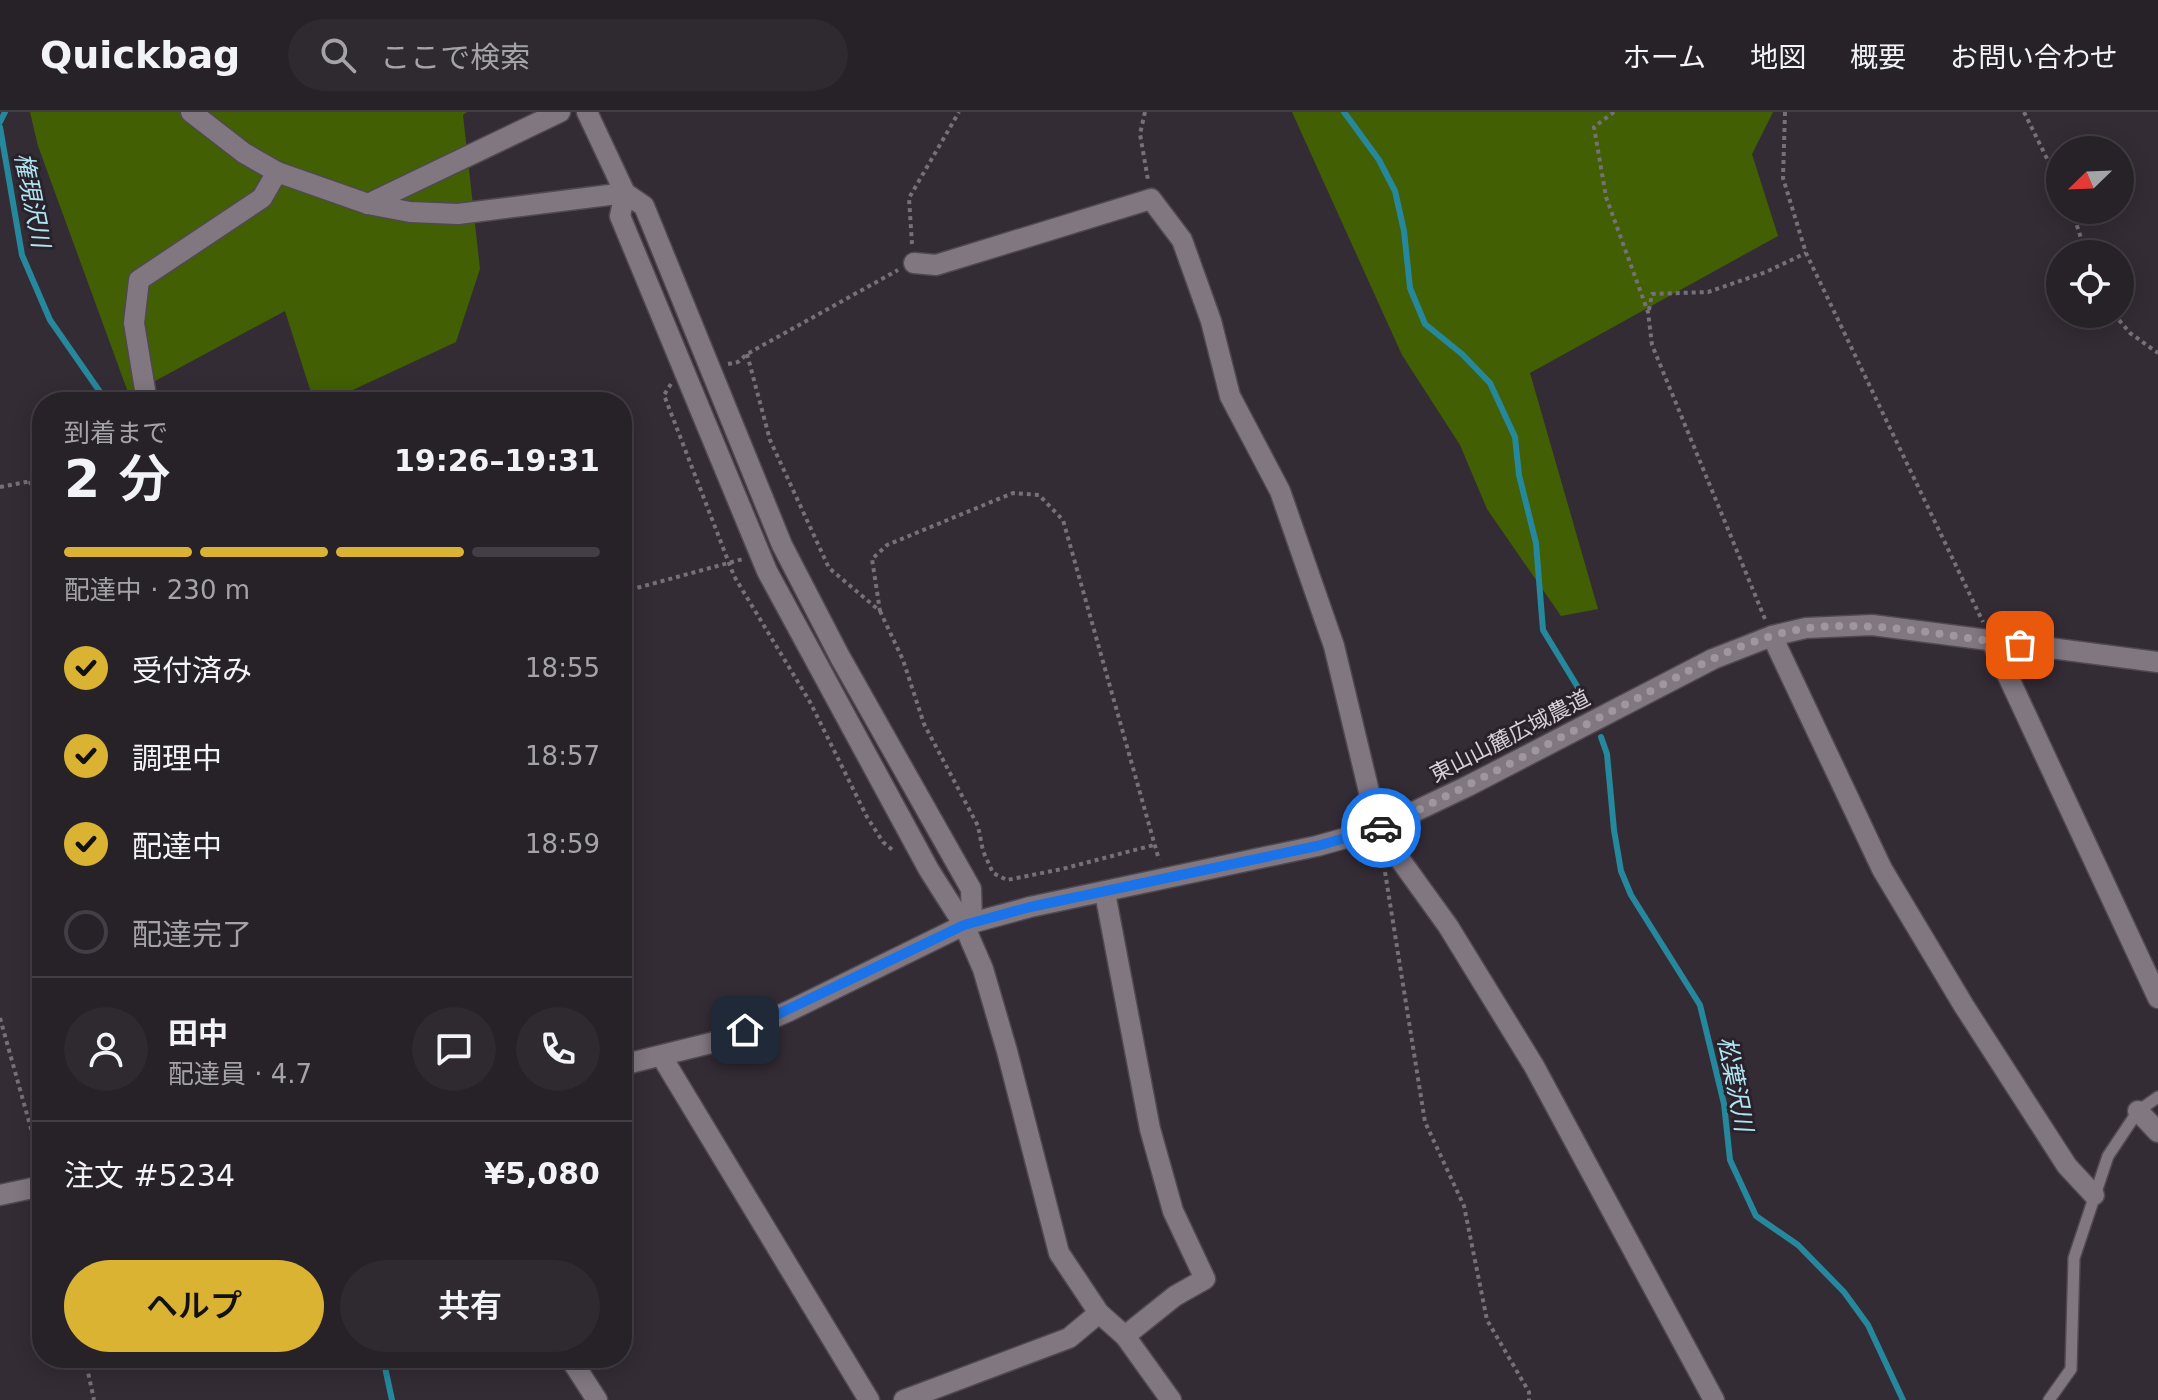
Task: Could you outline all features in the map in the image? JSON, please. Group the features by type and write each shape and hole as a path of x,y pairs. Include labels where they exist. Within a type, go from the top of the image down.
{"street":[{"path":"191,112 244,153 277,172 368,204 410,212 458,214 625,193"},
{"path":"368,204 560,112"},
{"path":"587,112 625,193 644,206 782,545 840,657 971,889 968,924"},
{"path":"145,392 134,323 139,280 262,198 277,172"},
{"path":"625,193 620,216 759,555 929,870 968,924 1007,1051 1059,1253 1099,1313 1125,1336 1171,1400"},
{"path":"914,263 936,265 1151,199 1182,240 1211,321 1230,396 1280,491 1334,646 1378,829 1448,926 1534,1066 1714,1400"},
{"name":"東山山麓広域農道","path":"632,1063 736,1034 968,924 1030,907 1317,846 1378,829 1713,659 1772,636 1806,628 1872,625 2158,662"},
{"path":"1772,636 1882,869 1964,1006 2067,1166 2094,1195"},
{"path":"1992,642 2158,998"},
{"path":"1105,893 1150,1129 1173,1211 1205,1279 1175,1296 1125,1336"},
{"path":"662,1057 869,1400"},
{"path":"2138,1111 2158,1132"},
{"path":"0,1195 32,1188"},
{"path":"904,1400 1069,1338 1099,1313"},
{"path":"576,1368 597,1400"}],"lane":[{"path":"2049,1400 2071,1369 2074,1258 2108,1156 2138,1111 2158,1097"}],"path":[{"path":"711,369 738,362 888,274 914,263 909,198 959,112"},
{"path":"1145,112 1140,134 1151,199"},
{"path":"1614,112 1594,127 1606,197 1648,312 1652,345 1772,636"},
{"path":"1785,112 1783,178 1806,253 1992,642"},
{"path":"2024,112 2046,157"},
{"path":"1648,312 1652,294 1708,292 1766,272 1806,253"},
{"path":"2126,328 2158,353"},
{"path":"747,354 770,440 829,568 880,611"},
{"path":"0,487 30,481 32,490"},
{"path":"1154,845 1007,880 993,873 983,851 978,826 924,724 903,660 880,611 872,559 887,545 1013,493 1039,495 1063,520 1164,878"},
{"path":"632,589 759,555"},
{"path":"1378,829 1425,1122 1464,1206 1487,1320 1529,1392 1529,1400"},
{"path":"0,1018 32,1132"},
{"path":"87,1368 94,1400"}],"green space":[{"path":"30,112 467,112 463,115 480,269 456,342 348,392 311,392 285,311 135,392 128,392 38,146"},
{"path":"1292,112 1773,112 1752,154 1778,236 1530,373 1598,609 1561,616 1487,509 1460,445 1402,355"}],"waterway":[{"name":"権現沢川","path":"0,122 5,112"},
{"name":"松葉沢川","path":"1344,112 1379,160 1395,191 1404,231 1410,288 1425,324 1462,354 1490,383 1515,437 1519,475 1536,543 1543,630 1588,704"},
{"name":"権現沢川","path":"0,127 22,255 50,320 100,392"},
{"name":"松葉沢川","path":"1601,737 1607,754 1621,871 1631,895 1700,1005 1724,1104 1730,1160 1756,1216 1798,1245 1844,1292 1868,1325 1903,1400"},
{"name":"権現沢川","path":"385,1368 392,1400"}],"way so far":[{"path":"1381,828 1713,659 1772,636 1806,628 1872,625 2020,645"}],"route":[{"path":"745,1030 964,925 1030,907 1317,846 1381,828"}]}
